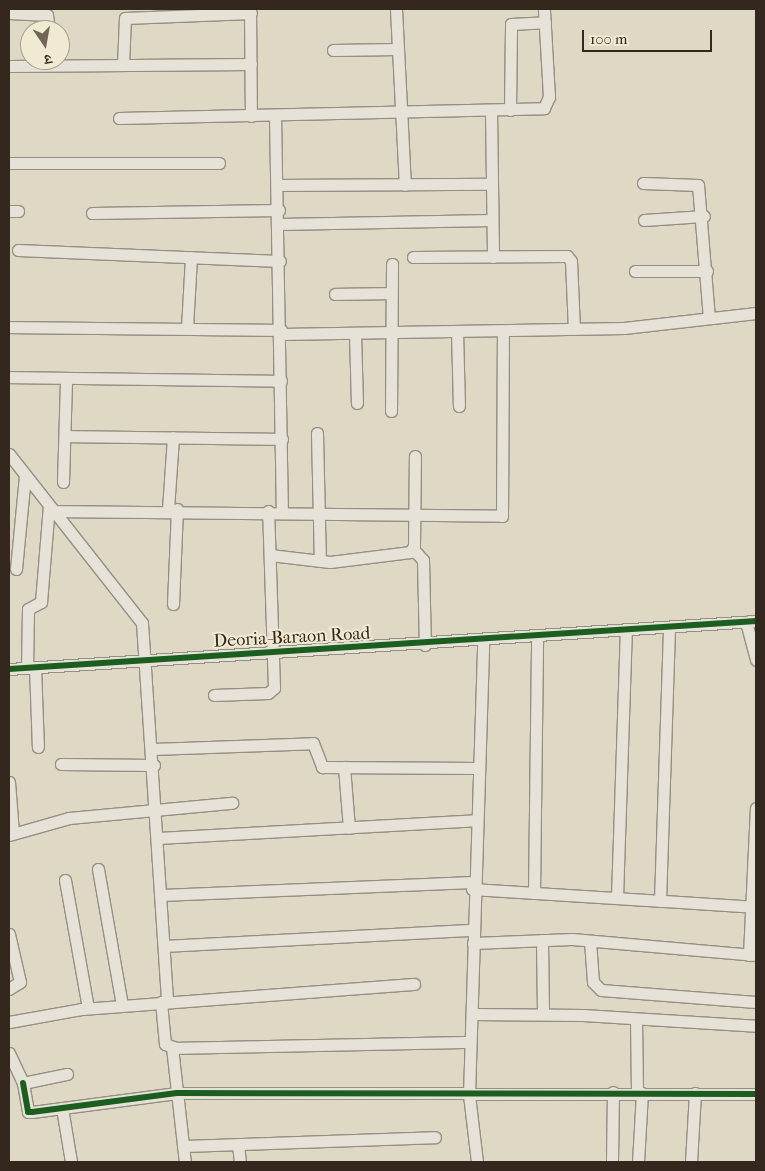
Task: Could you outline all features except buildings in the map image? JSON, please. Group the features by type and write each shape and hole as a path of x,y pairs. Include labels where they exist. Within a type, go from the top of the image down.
{"street":[{"path":"396,9 405,185"},
{"path":"119,118 276,116 544,108 548,103 544,9"},
{"path":"123,65 125,18 250,11 251,116"},
{"path":"9,13 47,15 48,20"},
{"path":"510,110 511,24 545,22"},
{"path":"333,50 398,49"},
{"path":"70,64 251,64"},
{"path":"490,110 492,256"},
{"path":"276,116 280,261 282,511"},
{"path":"9,164 219,163"},
{"path":"643,183 695,182 704,216 709,318"},
{"path":"278,185 491,184"},
{"path":"92,214 279,210"},
{"path":"644,220 704,216"},
{"path":"279,224 492,220"},
{"path":"18,250 280,261"},
{"path":"413,257 492,256 570,258 574,329"},
{"path":"187,328 191,257"},
{"path":"391,411 392,264"},
{"path":"635,271 706,271"},
{"path":"335,294 392,293"},
{"path":"9,327 187,328 355,333 503,331 574,329 756,313"},
{"path":"457,331 459,406"},
{"path":"52,508 502,516 503,331"},
{"path":"355,333 357,403"},
{"path":"9,377 281,381"},
{"path":"64,482 66,378"},
{"path":"316,433 320,512 320,561"},
{"path":"65,436 282,439"},
{"path":"173,437 173,604"},
{"path":"9,454 139,614 147,661 154,765 164,946 165,1044 172,1047 470,1042"},
{"path":"415,456 416,515 413,549 423,560 426,645"},
{"path":"16,569 25,475"},
{"path":"38,746 28,609 41,600 52,508"},
{"path":"214,694 271,692 274,654 268,511"},
{"path":"270,555 320,561 398,554 413,549"},
{"path":"751,622 756,660"},
{"name":"Deoria-Baraon Road","path":"9,669 483,642 751,622"},
{"path":"660,901 669,629"},
{"path":"617,898 626,632"},
{"path":"534,893 537,638"},
{"path":"477,1162 469,1091 472,1014 473,885 483,642"},
{"path":"153,749 313,743 319,766 478,768"},
{"path":"61,764 154,765"},
{"path":"344,767 349,828"},
{"path":"9,782 11,834 69,818 156,808 232,803"},
{"path":"473,943 542,940 590,941 753,955 756,808"},
{"path":"158,838 476,820"},
{"path":"98,869 122,1005"},
{"path":"65,880 88,1008"},
{"path":"161,895 473,885 534,893 754,907"},
{"path":"164,946 473,930"},
{"path":"9,934 20,982 9,989"},
{"path":"542,940 543,1014"},
{"path":"590,941 592,976 601,990 756,1002"},
{"path":"9,1022 88,1008 414,984"},
{"path":"472,1014 543,1014 756,1026"},
{"path":"636,1018 639,1092 638,1162"},
{"path":"172,1047 185,1162"},
{"path":"10,1050 22,1083 28,1112 177,1093 469,1091 756,1094"},
{"path":"22,1083 67,1074"},
{"path":"612,1162 613,1092"},
{"path":"690,1162 695,1093"},
{"path":"62,1108 72,1162"},
{"path":"183,1146 435,1137"},
{"path":"238,1144 240,1162"}],"cycle path":[{"path":"9,669 756,621"},
{"path":"23,1083 28,1112 177,1093 756,1094"}]}
